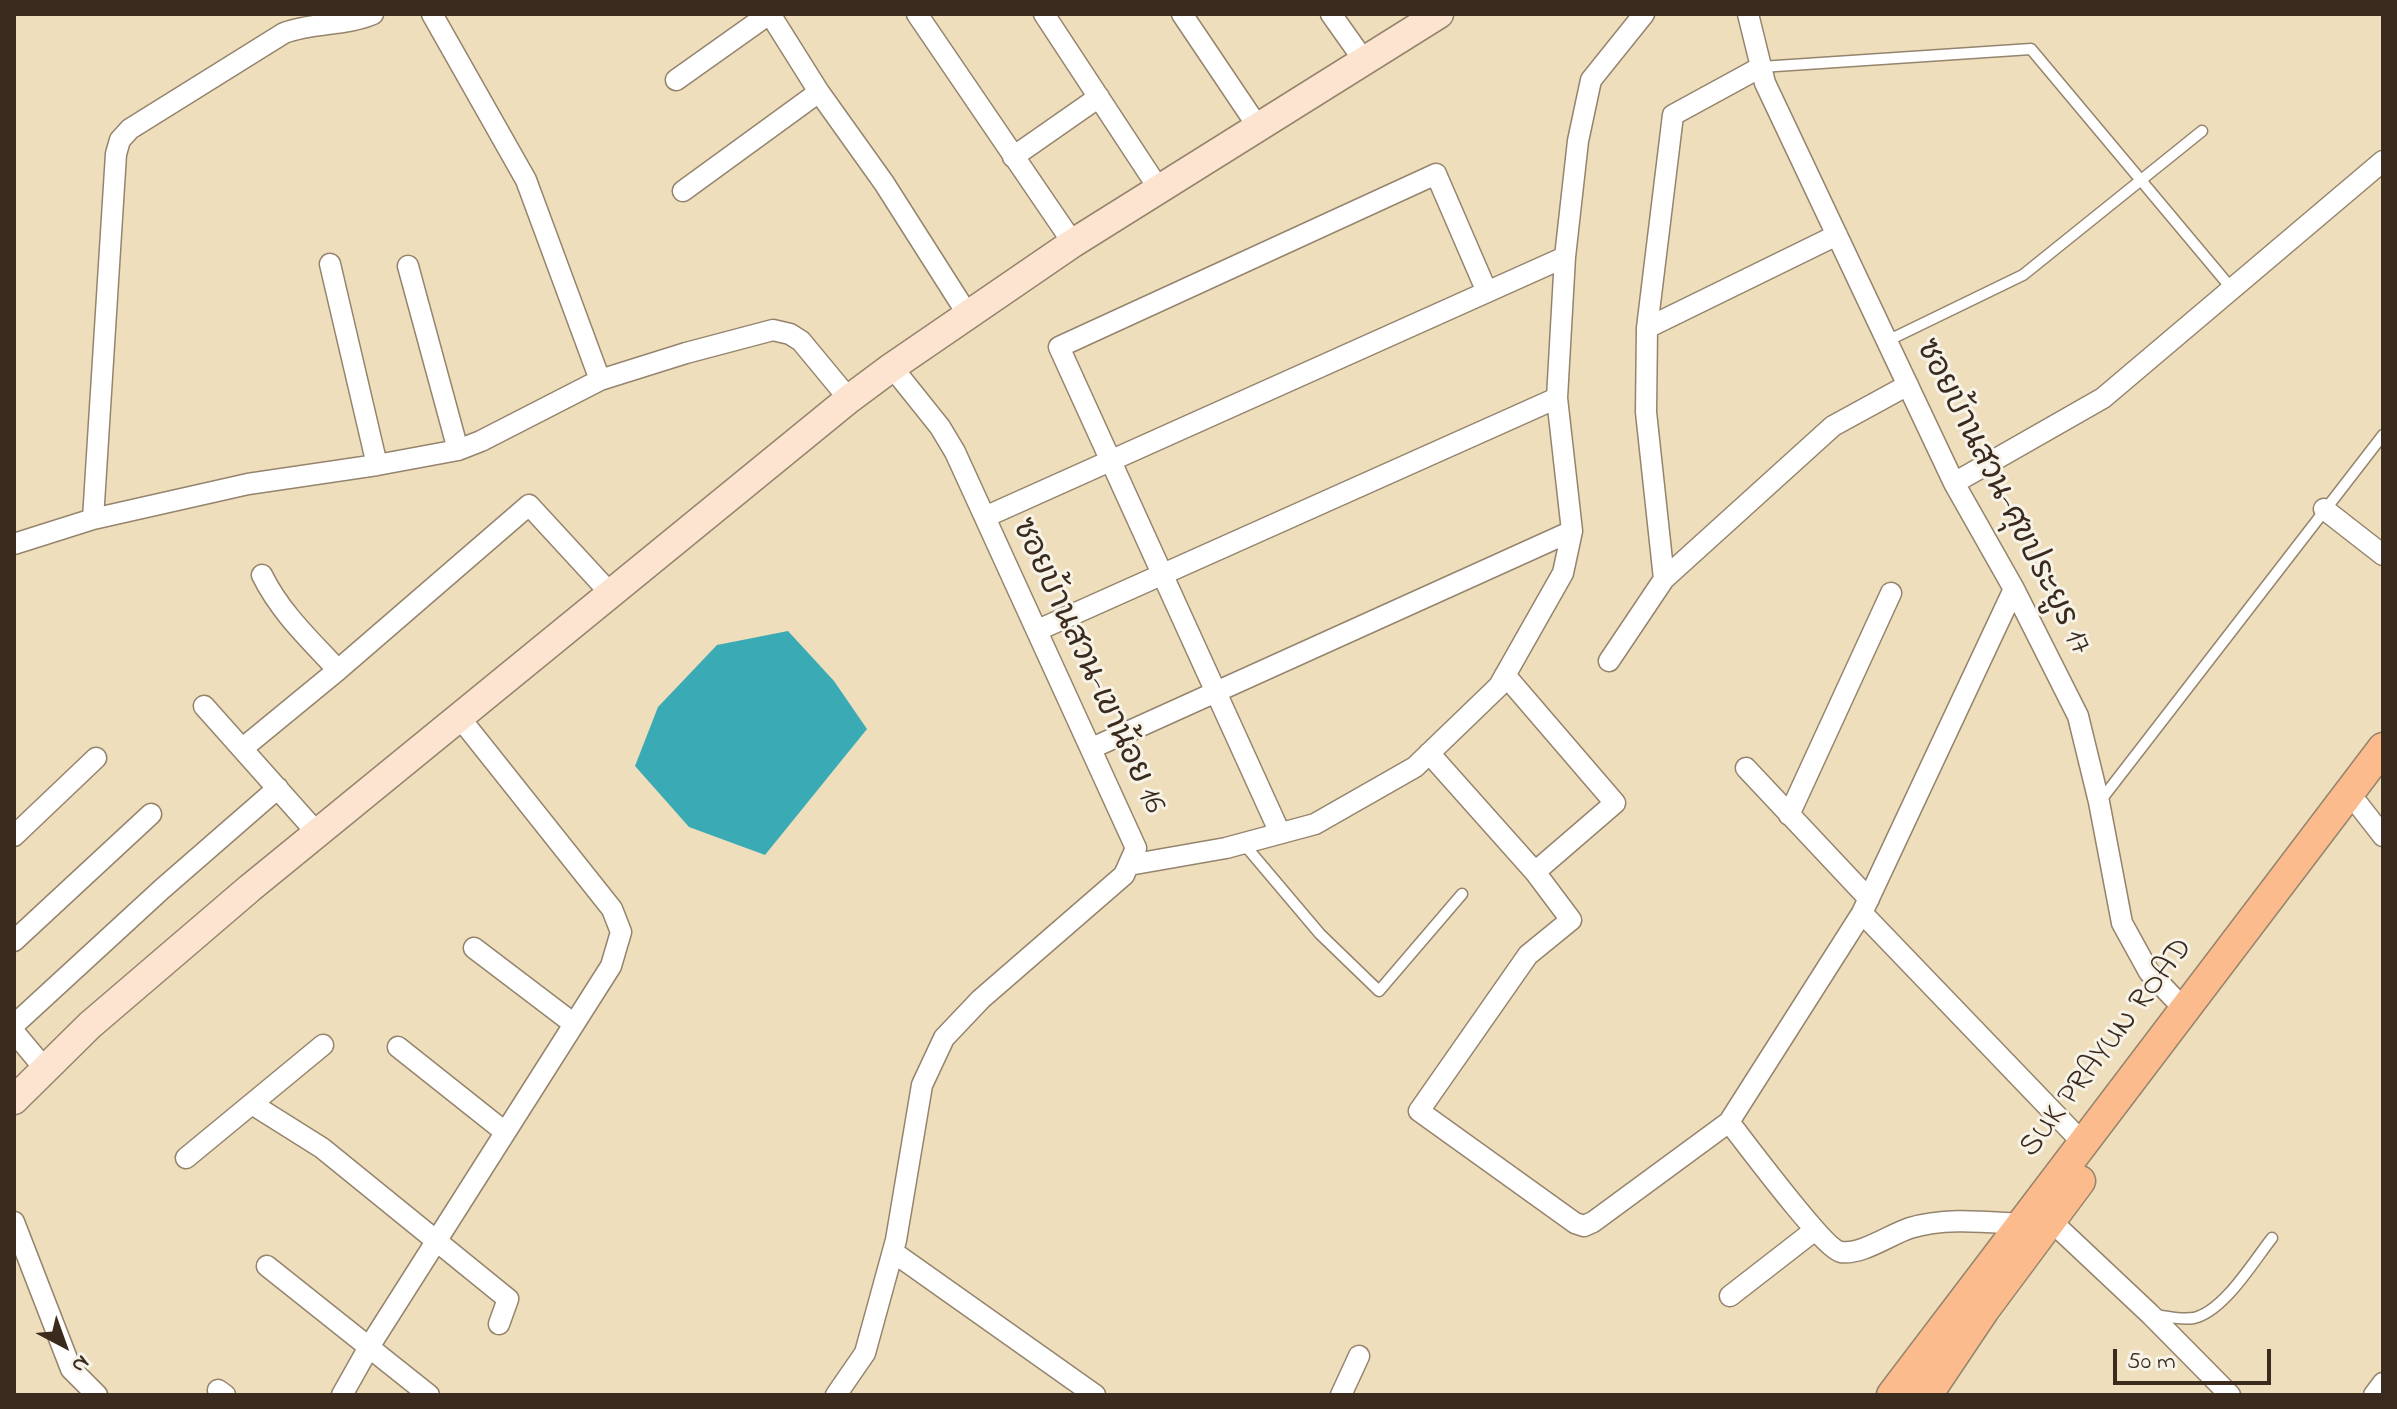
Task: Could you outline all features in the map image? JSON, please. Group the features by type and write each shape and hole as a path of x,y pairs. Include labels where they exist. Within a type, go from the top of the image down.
{"main road":[{"name":"SUK PRAYUN ROAD","path":"1927,1395 1984,1310 2083,1143 2383,748"},
{"name":"SUK PRAYUN ROAD","path":"1892,1395 2035,1222 2383,771"}],"street":[{"path":"93,519 116,154 120,140 130,129 284,33 302,26 373,14"},
{"path":"432,14 526,180 600,380"},
{"path":"676,80 769,14 819,92 884,183 968,315"},
{"path":"917,14 1073,243"},
{"path":"1044,14 1159,189"},
{"path":"1182,14 1258,127"},
{"path":"1331,14 1365,62"},
{"path":"14,1100 90,1025 250,888 849,399 1073,243 1439,14"},
{"path":"1129,865 1243,843 1315,824 1415,767 1499,686 1563,573 1572,531 1557,398 1565,257 1578,141 1591,80 1644,14"},
{"name":"ซอยบ้านสวน-ศุขประยูร 17","path":"1748,14 1765,83 1954,483 2014,589 2078,716 2099,802 2122,923 2149,972 2184,1009"},
{"path":"1664,579 1646,412 1647,328 1673,115 1761,67"},
{"path":"683,191 819,92"},
{"path":"1013,157 1099,97"},
{"path":"1954,483 2103,398 2383,161"},
{"path":"1280,833 1059,347 1436,174 1487,292"},
{"path":"1647,328 1837,235"},
{"path":"985,517 1565,257"},
{"path":"330,264 377,465"},
{"path":"408,266 458,450"},
{"path":"14,544 93,519 248,484 458,450 600,380 773,330 790,334 801,341 849,399"},
{"name":"ซอยบ้านสวน-เขาน้อย 16","path":"836,1395 865,1353 893,1252 922,1085 944,1038 981,999 1124,875 1136,848 955,452 940,427 892,367"},
{"path":"1609,661 1664,579 1833,426 1908,385"},
{"path":"1038,630 1557,398"},
{"path":"243,748 529,505 611,594"},
{"path":"2324,509 2383,555"},
{"path":"1092,748 1572,531"},
{"path":"262,575 286,615 338,670"},
{"path":"1429,753 1535,872 1571,920 1528,955 1419,1111 1575,1223 1584,1226 1729,1122 1865,906 2014,589"},
{"path":"1789,815 1891,593"},
{"path":"1505,675 1615,803 1535,872"},
{"path":"204,706 318,834"},
{"path":"342,1395 436,1240 611,966 621,932 612,909 460,718"},
{"path":"14,836 96,758"},
{"path":"1746,768 1865,906 2083,1143"},
{"path":"14,1025 278,788"},
{"path":"2358,804 2383,836"},
{"path":"14,941 151,814"},
{"path":"474,948 574,1024"},
{"path":"14,1032 45,1069"},
{"path":"186,1158 323,1045"},
{"path":"398,1047 505,1132"},
{"path":"252,1104 322,1148 508,1299 499,1324"},
{"path":"1729,1122 1815,1230 1841,1252 1867,1247 1911,1228 1965,1220 2035,1222 2150,1314 2230,1395"},
{"path":"14,1222 71,1369 97,1395"},
{"path":"1730,1296 1815,1230"},
{"path":"893,1252 1095,1395"},
{"path":"267,1266 429,1395"},
{"path":"1341,1395 1359,1356"},
{"path":"2374,1395 2383,1383"}],"lane":[{"path":"1761,67 2031,49 2232,289"},
{"path":"1887,341 2023,275 2202,131"},
{"path":"2099,802 2383,435"},
{"path":"1243,843 1320,934 1379,991 1462,894"},
{"path":"2150,1314 2177,1319 2196,1317 2218,1306 2272,1238"}],"water":[{"path":"788,631 834,681 867,729 765,855 689,827 635,766 658,707 717,645"}]}
